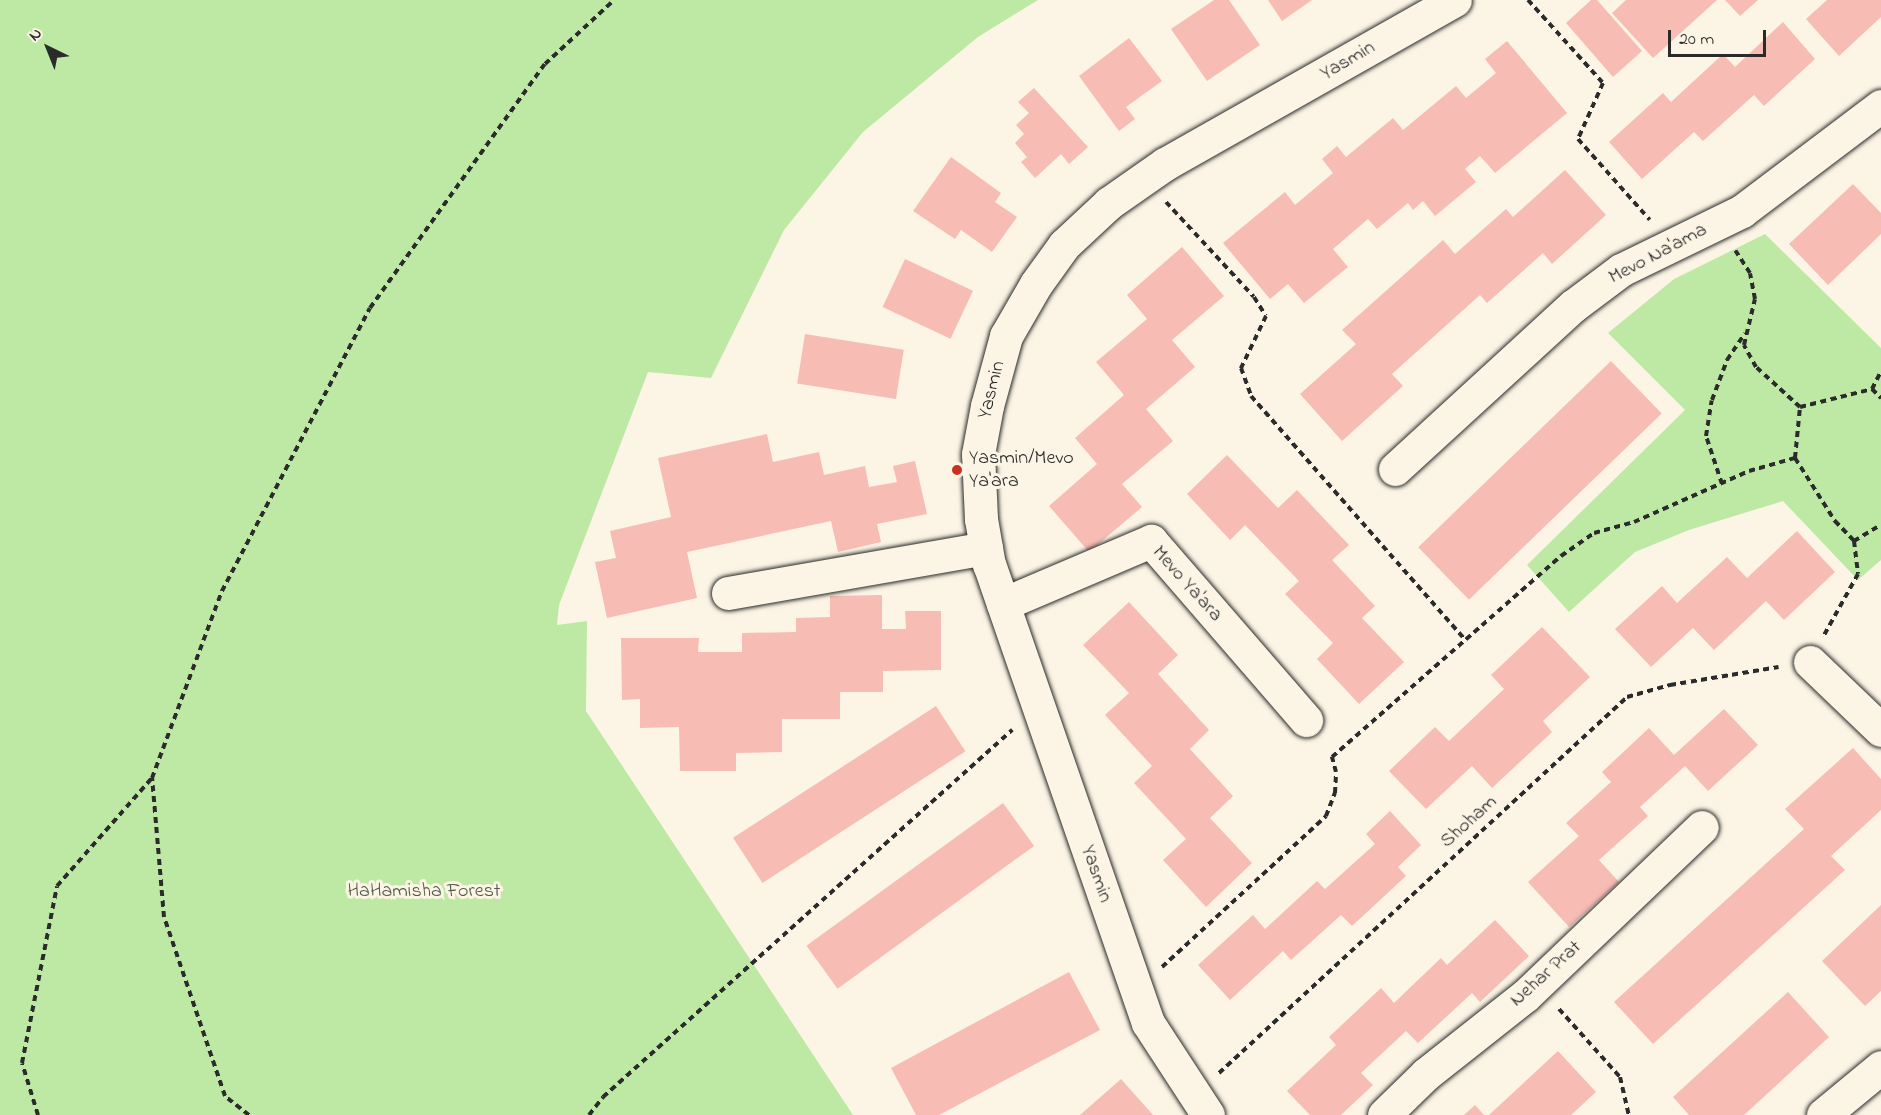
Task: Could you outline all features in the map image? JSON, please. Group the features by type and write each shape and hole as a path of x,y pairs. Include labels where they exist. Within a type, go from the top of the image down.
{"street":[{"name":"Yasmin","path":"1201,1105 1148,1023 1003,604 986,548 978,454 1006,336 1064,244 1109,203 1144,178 1455,0"},
{"name":"Mevo Na'ama","path":"1395,470 1573,306 1621,270 1742,211 1881,106"},
{"name":"Mevo Ya'ara","path":"1003,604 1151,541 1306,720"},
{"path":"728,593 986,548"},
{"path":"1809,662 1881,730"},
{"name":"Nehar Prat","path":"1384,1115 1426,1074 1536,984 1702,827"},
{"path":"1823,1115 1881,1066"}],"path":[{"path":"38,1115 22,1063 57,886 152,778 222,591 370,308 545,64 614,0"},
{"path":"1528,0 1603,83 1578,138 1672,245"},
{"path":"1144,178 1254,297 1266,316 1241,368 1251,396 1466,640"},
{"path":"1718,222 1750,273 1755,299 1744,345 1756,367 1800,407"},
{"path":"1722,484 1706,436 1712,400 1727,360 1747,329"},
{"path":"1800,407 1872,389 1881,371"},
{"path":"1872,389 1881,398"},
{"path":"1800,407 1795,458 1835,521 1854,542 1858,574 1809,662"},
{"path":"1137,989 1326,816 1335,793 1336,772 1332,758 1561,556 1594,533 1634,522 1749,471 1795,458"},
{"path":"1854,542 1881,525"},
{"name":"Shoham","path":"1201,1105 1627,698 1670,685 1809,662"},
{"path":"589,1115 603,1097 1038,706"},
{"path":"152,778 164,917 225,1096 249,1115"},
{"path":"1536,984 1620,1077 1629,1115"}],"green space":[{"name":"HaHamisha Forest","path":"0,0 1038,0 978,37 863,132 784,230 711,378 648,372 559,605 557,625 587,621 586,711 853,1115 0,1115"},
{"path":"1765,234 1881,348 1881,560 1858,580 1783,501 1689,530 1635,552 1569,612 1527,565 1685,410 1608,333 1674,279"}],"building":[{"path":"1214,0 1229,0 1260,45 1207,81 1171,29"},
{"path":"1268,0 1312,0 1282,21"},
{"path":"1591,0 1597,0 1642,51 1613,77 1566,23"},
{"path":"1626,0 1717,0 1653,58 1612,13"},
{"path":"1725,0 1758,0 1740,16"},
{"path":"1827,0 1881,0 1881,17 1839,56 1806,19"},
{"path":"1783,22 1815,59 1764,106 1754,95 1703,141 1694,132 1642,179 1609,142 1663,93 1671,102 1723,54 1735,67"},
{"path":"1129,38 1162,81 1126,107 1135,119 1119,131 1079,76"},
{"path":"1507,41 1567,113 1495,173 1480,156 1465,169 1476,182 1435,216 1423,201 1413,210 1408,203 1377,229 1368,219 1333,249 1348,267 1304,303 1288,284 1270,299 1223,243 1285,192 1295,205 1333,173 1322,159 1337,146 1346,157 1393,118 1403,130 1456,86 1466,98 1496,73 1485,59"},
{"path":"1034,88 1088,147 1069,164 1061,154 1035,178 1021,162 1027,157 1015,143 1024,134 1016,125 1029,113 1018,102"},
{"path":"951,157 1001,193 995,202 1017,217 992,252 961,230 955,239 913,211"},
{"path":"1565,170 1606,215 1552,264 1543,253 1487,303 1480,295 1392,374 1403,386 1342,441 1300,394 1356,344 1342,330 1443,240 1455,254 1506,209 1513,217"},
{"path":"1853,184 1881,213 1881,234 1828,285 1789,244"},
{"path":"1182,247 1224,296 1172,340 1195,367 1146,409 1173,441 1122,484 1142,507 1089,552 1049,506 1097,464 1075,438 1124,395 1096,362 1147,319 1127,295"},
{"path":"905,259 973,291 951,339 883,307"},
{"path":"805,334 904,350 896,399 797,383"},
{"path":"1611,361 1662,414 1469,600 1418,547"},
{"path":"767,434 773,462 819,452 824,475 865,466 869,487 897,482 893,466 915,461 927,514 877,524 881,542 838,552 831,521 687,552 697,598 607,618 595,562 616,558 610,531 671,517 658,458"},
{"path":"1227,455 1278,508 1297,490 1349,545 1332,560 1375,606 1362,618 1404,662 1359,704 1317,659 1333,643 1285,594 1299,581 1245,525 1230,540 1187,494"},
{"path":"1797,531 1835,572 1784,620 1766,601 1714,650 1693,628 1651,667 1615,629 1662,586 1677,603 1727,557 1747,578"},
{"path":"882,595 882,629 906,629 905,611 941,611 941,670 883,671 883,692 840,692 840,719 782,719 782,752 736,753 736,771 680,771 679,727 640,728 640,699 622,700 621,638 699,638 698,652 742,652 742,633 796,632 796,618 830,617 830,596"},
{"path":"1129,602 1178,655 1158,674 1209,730 1190,749 1233,796 1210,818 1252,863 1206,907 1163,860 1186,839 1134,783 1152,766 1105,715 1129,693 1083,645"},
{"path":"1542,627 1590,677 1543,721 1552,732 1492,788 1472,766 1426,809 1389,771 1435,727 1449,741 1504,689 1491,675"},
{"path":"936,706 965,751 762,883 733,838"},
{"path":"1724,709 1758,745 1708,791 1685,766 1640,807 1648,816 1599,860 1619,882 1569,927 1528,882 1579,836 1566,823 1611,782 1602,772 1649,728 1674,755"},
{"path":"1853,748 1881,779 1881,810 1831,856 1845,870 1653,1044 1614,1002 1804,829 1785,809"},
{"path":"1003,803 1034,846 838,989 806,946"},
{"path":"1390,811 1421,845 1398,867 1406,876 1352,926 1341,915 1291,960 1283,951 1230,1000 1198,965 1253,915 1265,929 1317,881 1325,889 1375,844 1366,834"},
{"path":"1881,905 1881,991 1865,1006 1822,961"},
{"path":"1495,920 1529,956 1480,1002 1472,993 1418,1043 1406,1031 1361,1073 1373,1085 1341,1115 1310,1115 1287,1091 1336,1045 1329,1037 1381,988 1394,1003 1441,958 1447,965"},
{"path":"1069,972 1100,1030 939,1115 916,1115 891,1068"},
{"path":"1788,992 1829,1037 1744,1115 1689,1115 1673,1097"},
{"path":"1558,1051 1596,1092 1571,1115 1489,1115"},
{"path":"1121,1079 1153,1115 1080,1115"},
{"path":"1475,1105 1484,1115 1464,1115"}],"place":[{"name":"Yasmin/Mevo Ya'ara","path":"957,470"}]}
